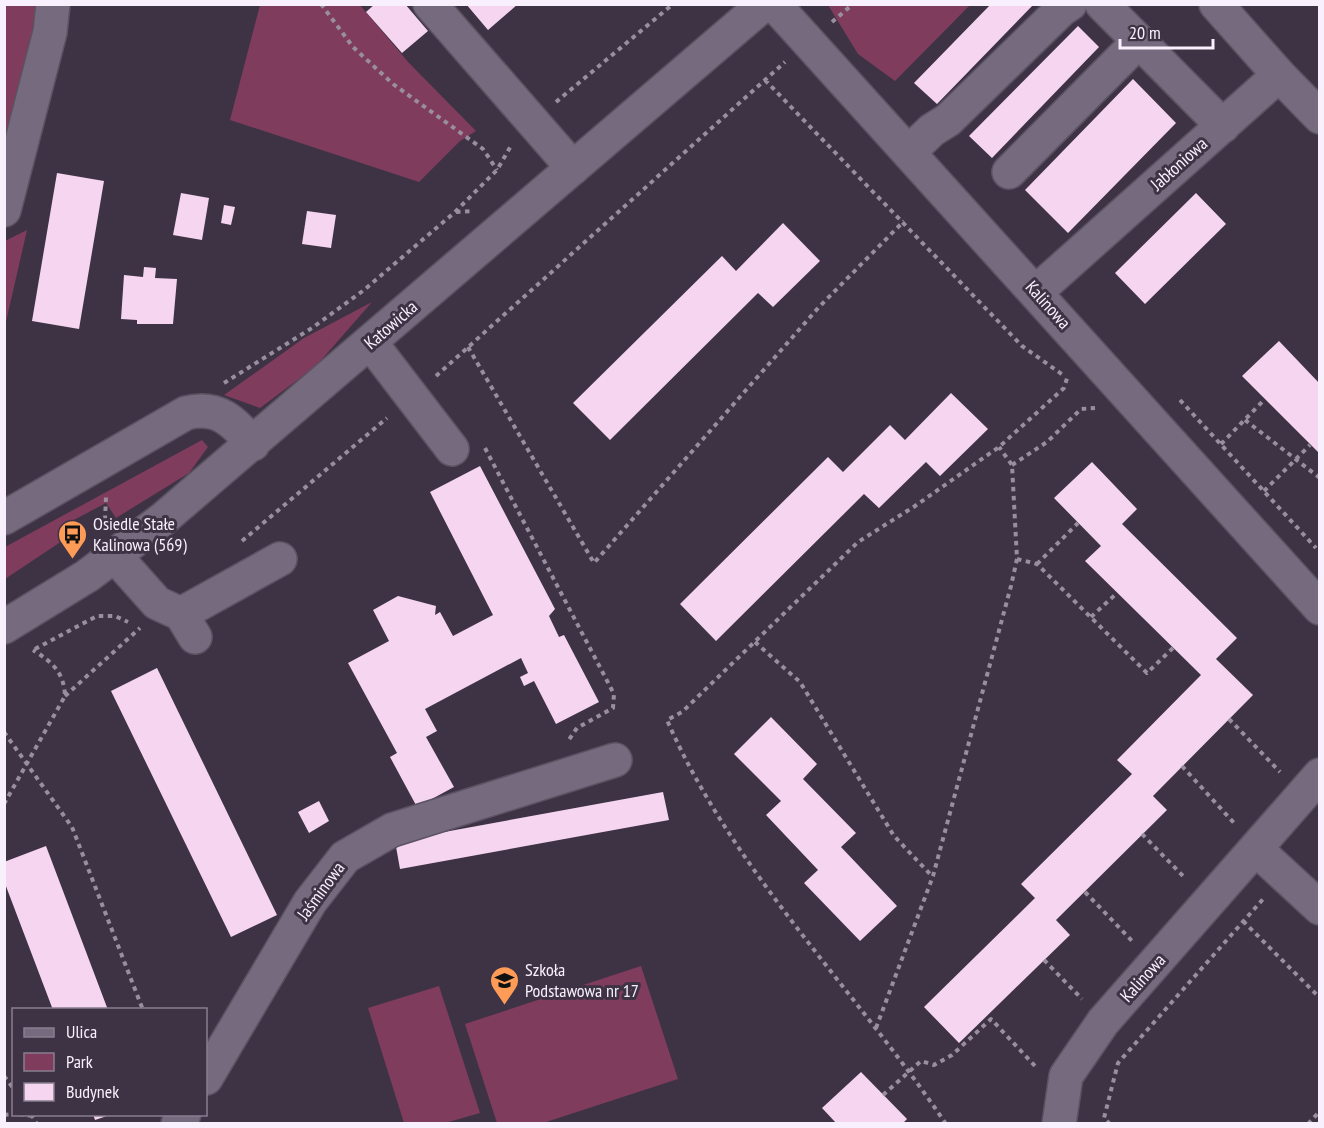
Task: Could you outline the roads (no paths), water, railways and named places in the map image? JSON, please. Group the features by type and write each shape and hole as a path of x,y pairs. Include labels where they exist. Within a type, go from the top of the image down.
{"street":[{"path":"4,210 50,32 53,4"},
{"path":"430,4 573,168"},
{"name":"Katowicka","path":"4,627 58,595 115,556 253,444 764,4"},
{"name":"Kalinowa","path":"774,4 1320,608"},
{"path":"909,152 932,130 948,120 1062,9 1070,4"},
{"path":"1102,4 1223,126"},
{"path":"1216,4 1320,117"},
{"path":"1009,172 1139,41"},
{"name":"Jabłoniowa","path":"1036,292 1279,75"},
{"path":"370,342 412,397 466,444"},
{"path":"4,518 186,413 205,410 215,412 230,420 253,444"},
{"path":"115,556 146,593 180,618 280,560"},
{"name":"Jaśminowa","path":"207,1076 310,902 345,857 392,830 615,760"},
{"name":"Kalinowa","path":"1059,1124 1066,1076 1103,1022 1249,839 1320,775"},
{"path":"1249,839 1320,908"}],"place":[{"name":"Osiedle Stałe Kalinowa (569)","path":"72,560"},
{"name":"Szkoła Podstawowa nr 17","path":"504,1006"}]}
